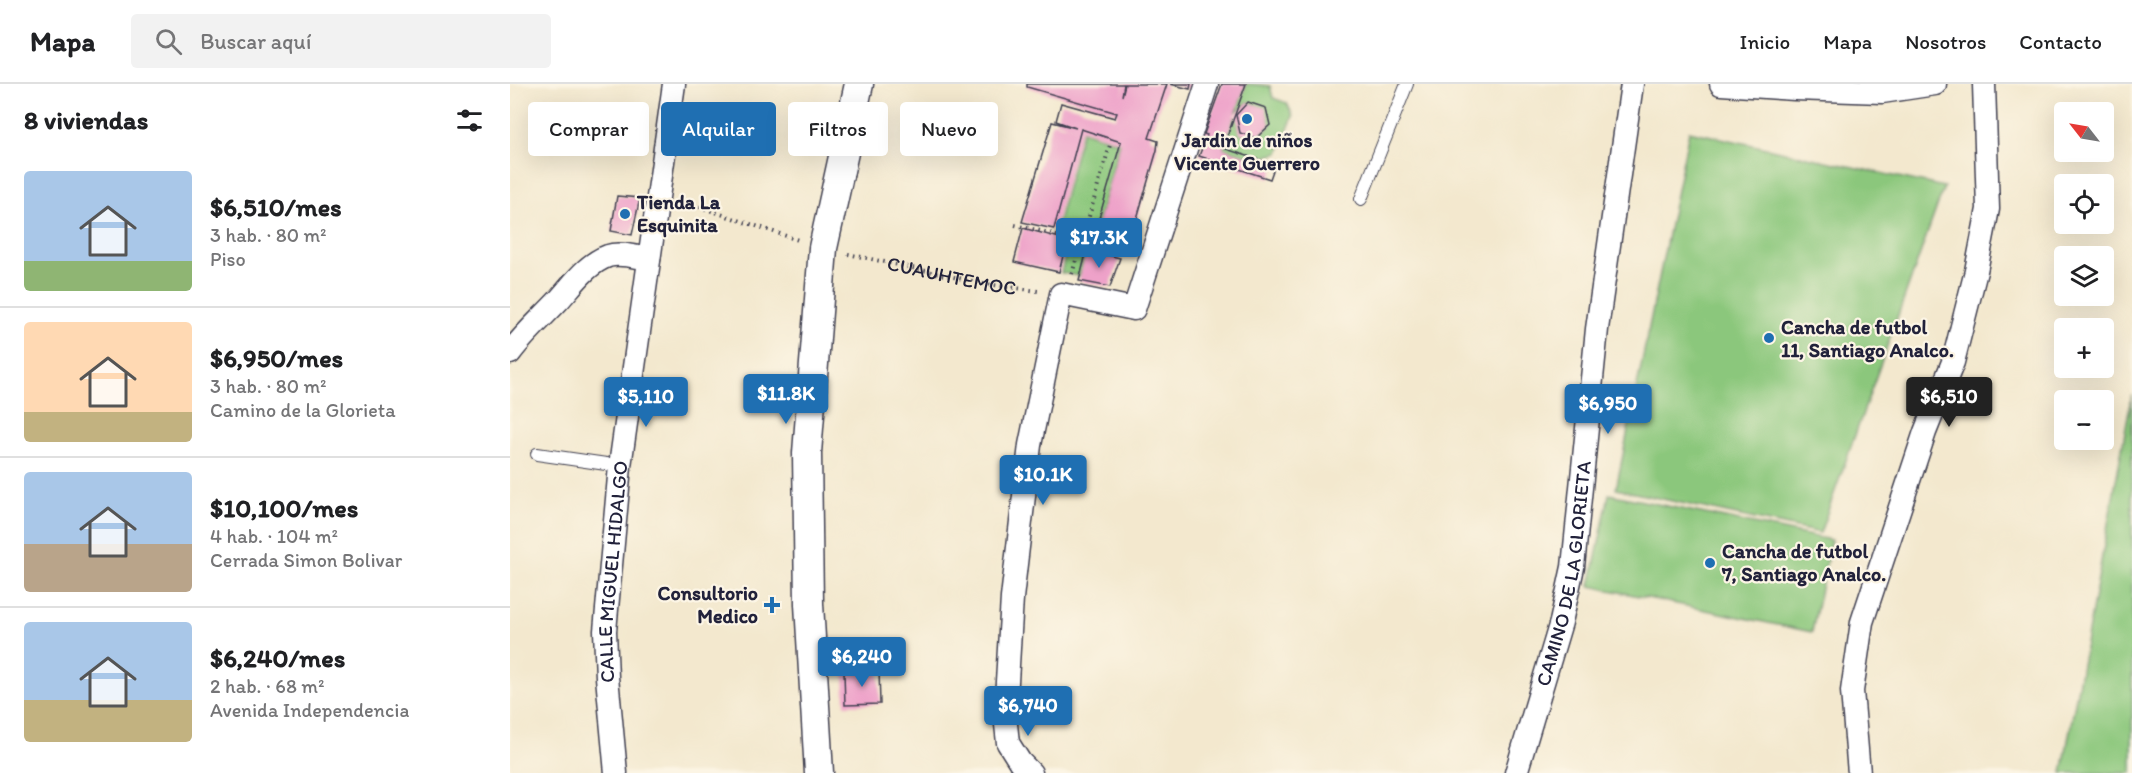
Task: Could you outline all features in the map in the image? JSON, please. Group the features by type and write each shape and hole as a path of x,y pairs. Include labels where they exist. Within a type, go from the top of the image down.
{"street":[{"name":"CALLE MIGUEL HIDALGO","path":"616,773 605,631 620,466 674,84"},
{"path":"819,773 809,604 807,453 823,248 859,84"},
{"path":"1031,773 1020,762 1008,743 1005,716 1012,598 1030,445 1061,294 1134,309 1207,84"},
{"name":"CAMINO DE LA GLORIETA","path":"1516,773 1561,622 1573,567 1597,330 1632,84"},
{"path":"1721,84 1882,92 1935,84"},
{"path":"1859,773 1852,691 1862,622 1925,432 1953,362 1976,271 1988,209 1984,84"},
{"path":"510,353 592,265 609,256 624,255 649,259"}],"lane":[{"path":"1361,199 1407,84"},
{"path":"537,454 620,466"}],"path":[{"path":"1061,294 1070,278 1110,145"},
{"name":"CUAUHTEMOC","path":"659,194 823,248 986,285 1061,294"},
{"path":"1015,225 1093,243"}],"green space":[{"path":"1246,84 1270,86 1273,98 1287,103 1293,116 1279,153 1257,159 1223,148 1233,119 1237,117 1240,133 1256,138 1270,125 1265,108 1248,102 1236,112"},
{"path":"1082,131 1120,143 1093,239 1099,242 1096,251 1086,248 1079,276 1061,273 1069,240 1054,236"},
{"name":"Cancha de futbol 11, Santiago Analco.","path":"1689,131 1944,187 1820,533 1616,489"},
{"path":"2132,394 2132,773 2062,773"},
{"name":"Cancha de futbol 7, Santiago Analco.","path":"1609,494 1831,540 1812,632 1590,586"}],"building":[{"path":"1027,84 1124,84 1122,96 1125,84 1167,84 1149,138 1158,141 1157,150 1129,246 1093,239 1121,142 1081,129 1054,229 1022,222 1052,122 1076,128 1056,121 1061,103 1115,118 1117,113 1027,87"},
{"path":"1170,84 1191,84 1190,89"},
{"path":"1222,84 1246,84 1223,148 1275,165 1270,179 1199,156 1207,135 1204,134"},
{"path":"1248,102 1266,108 1270,125 1256,138 1240,133 1236,115"},
{"name":"Tienda La Esquinita","path":"617,196 640,198 632,235 611,231"},
{"path":"1023,228 1067,240 1059,272 1014,262"},
{"path":"1087,250 1120,258 1110,287 1079,281"},
{"path":"879,670 880,704 845,705 844,672"}],"place":[{"name":"Jardin de niños Vicente Guerrero","path":"1247,119"},
{"name":"Tienda La Esquinita","path":"625,214"},
{"name":"Cancha de futbol 11, Santiago Analco.","path":"1769,338"},
{"name":"Cancha de futbol 7, Santiago Analco.","path":"1710,563"},
{"name":"Consultorio Medico","path":"772,605"}]}
